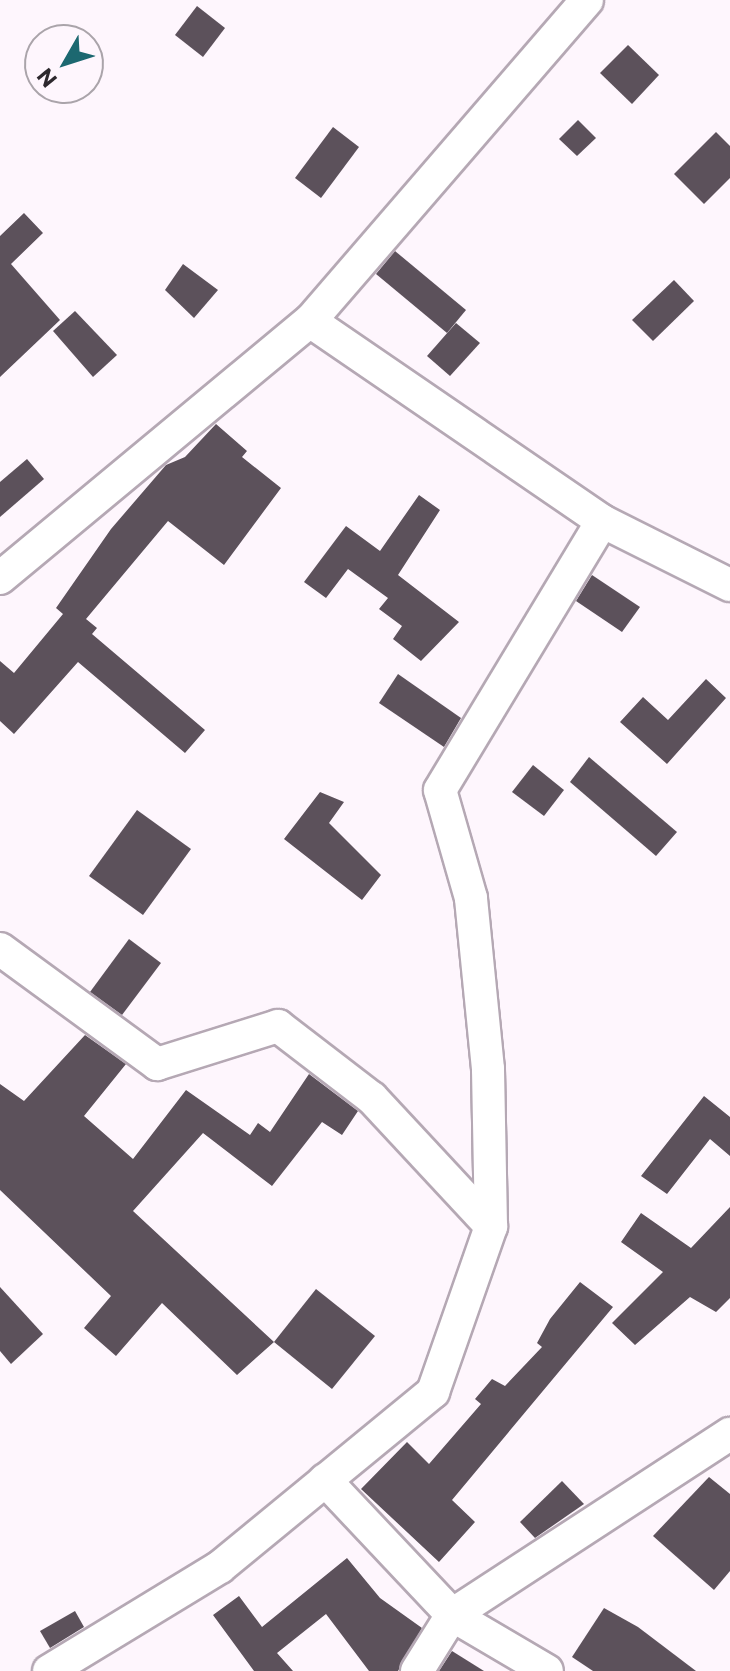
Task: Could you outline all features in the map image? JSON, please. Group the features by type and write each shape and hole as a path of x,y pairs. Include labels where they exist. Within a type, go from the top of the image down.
{"street":[{"path":"4,569 310,321 587,0"},
{"path":"310,321 602,521 730,585"},
{"path":"49,1671 220,1567 433,1392 491,1226 488,1069 471,898 440,790 602,521"},
{"path":"0,949 157,1064 278,1026 372,1098 491,1226"},
{"path":"417,1671 452,1615 730,1434"},
{"path":"325,1480 452,1615 547,1671"}],"building":[{"path":"197,6 225,28 203,57 175,35"},
{"path":"628,45 659,75 632,104 600,73"},
{"path":"578,120 596,138 577,156 559,139"},
{"path":"333,127 359,147 321,198 295,178"},
{"path":"716,132 730,146 730,178 704,204 674,174"},
{"path":"24,213 43,233 11,264 60,320 0,377 0,236"},
{"path":"395,251 466,310 447,333 376,274"},
{"path":"183,264 218,290 194,318 165,290"},
{"path":"674,280 694,301 653,341 632,320"},
{"path":"75,311 117,355 93,377 53,331"},
{"path":"456,323 480,343 450,376 427,356"},
{"path":"216,424 247,451 242,457 281,488 224,565 168,521 86,619 97,628 92,634 205,730 185,753 78,662 14,734 0,721 0,661 14,673 63,614 56,608 111,529 166,465 185,457"},
{"path":"27,459 44,479 0,517 0,482"},
{"path":"419,495 440,510 398,575 459,622 421,661 393,639 402,626 379,609 388,598 348,569 326,598 304,582 346,526 380,551"},
{"path":"592,575 640,607 622,632 576,601"},
{"path":"398,674 461,718 444,747 379,703"},
{"path":"706,679 726,698 667,764 620,722 643,697 668,720"},
{"path":"589,757 677,832 656,856 570,782"},
{"path":"533,765 564,790 544,816 512,792"},
{"path":"320,792 344,802 329,823 381,875 362,900 284,839"},
{"path":"137,810 191,849 143,915 89,876"},
{"path":"129,939 161,963 122,1015 90,992"},
{"path":"85,1035 126,1064 84,1116 133,1159 186,1090 250,1135 258,1123 270,1132 309,1074 358,1111 342,1135 322,1122 272,1186 203,1133 133,1211 274,1342 237,1375 162,1303 116,1356 84,1328 111,1296 0,1190 0,1084 24,1101"},
{"path":"704,1096 730,1117 730,1156 710,1139 667,1194 641,1176"},
{"path":"730,1207 730,1298 716,1312 690,1297 635,1345 612,1323 663,1272 621,1242 641,1213 691,1248"},
{"path":"580,1282 613,1307 452,1500 475,1522 439,1562 361,1489 407,1442 429,1464 481,1404 475,1399 492,1379 505,1386 542,1347 537,1343 550,1319"},
{"path":"0,1287 43,1334 11,1364 0,1351"},
{"path":"316,1289 375,1336 332,1389 274,1342"},
{"path":"709,1477 730,1494 730,1571 714,1590 653,1536"},
{"path":"562,1481 584,1504 535,1538 520,1522"},
{"path":"347,1558 380,1598 422,1628 398,1671 369,1671 326,1614 277,1653 293,1671 254,1671 213,1615 239,1596 262,1627"},
{"path":"604,1608 638,1627 696,1671 593,1671 572,1657"},
{"path":"75,1611 84,1627 50,1648 40,1631"},
{"path":"452,1651 484,1671 439,1671"}]}
